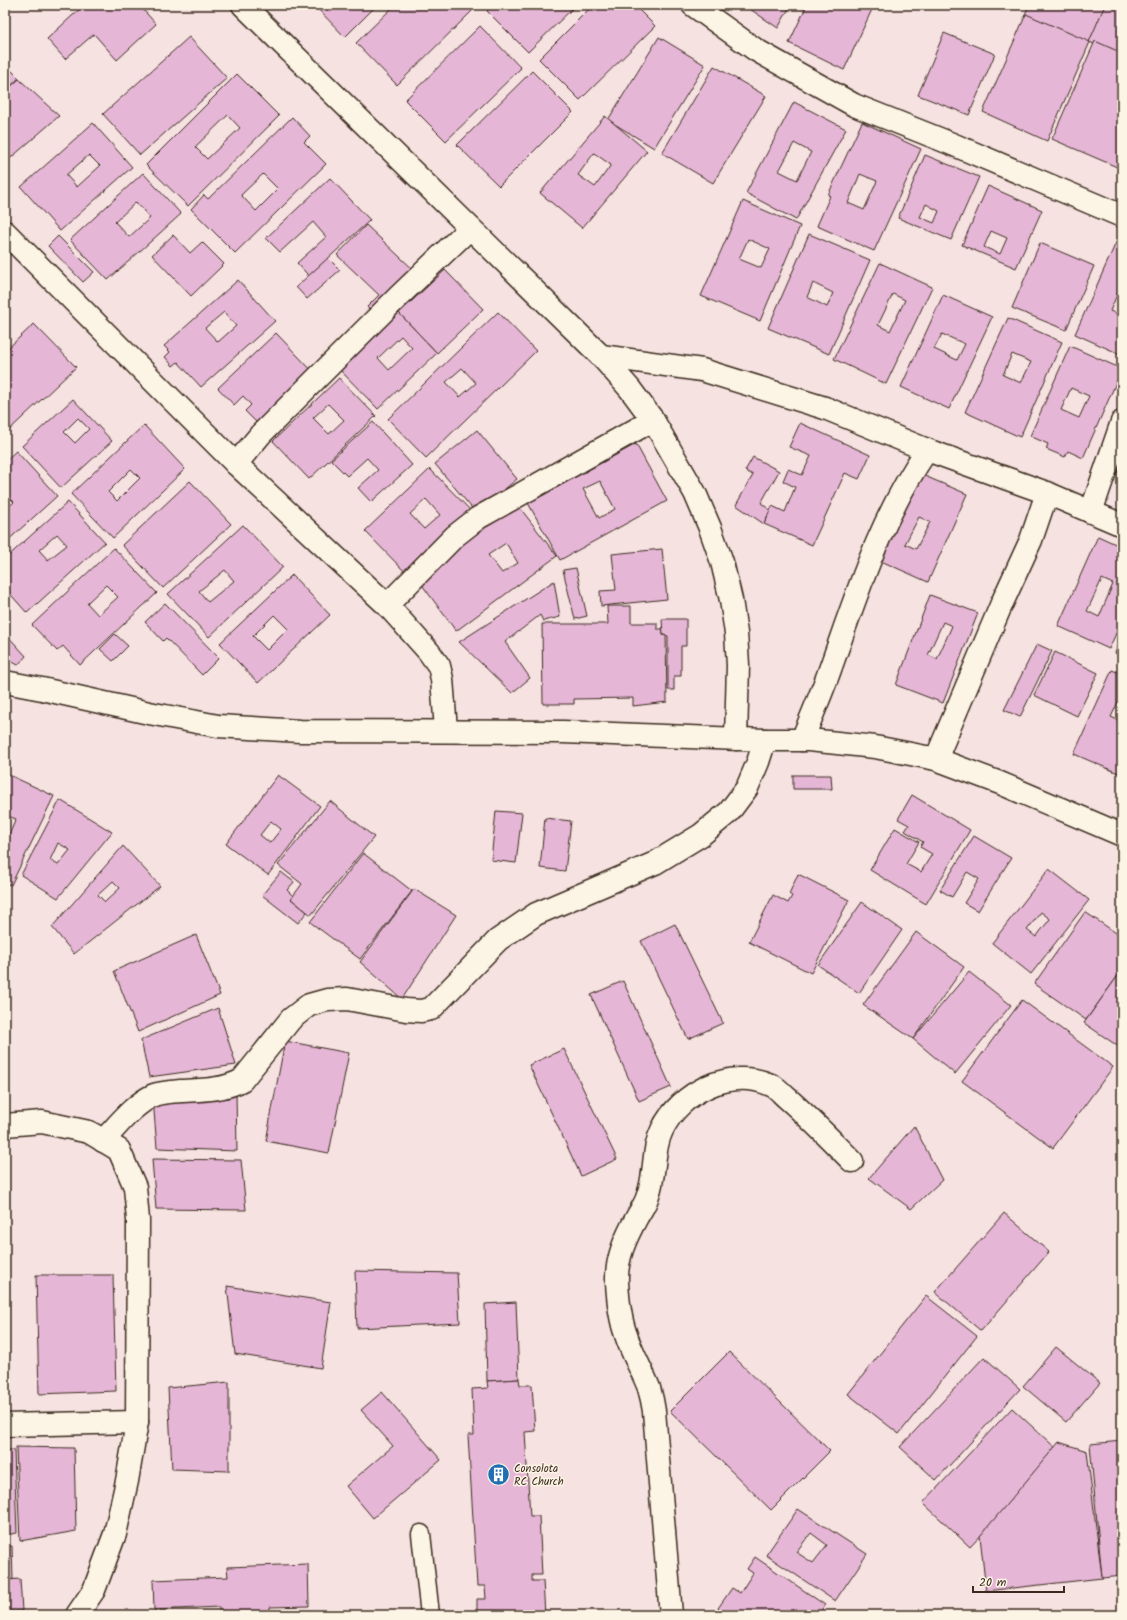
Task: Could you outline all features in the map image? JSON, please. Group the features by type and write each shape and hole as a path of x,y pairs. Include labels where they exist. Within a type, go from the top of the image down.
{"street":[{"path":"244,5 600,356 630,389 653,420 695,493 710,528 722,562 731,600 736,633 738,665 736,739"},
{"path":"693,5 756,50 854,105 952,144 1122,216"},
{"path":"236,464 261,434 398,297 470,228"},
{"path":"5,232 236,464 387,605 429,652 439,666 442,679 446,730"},
{"path":"600,356 702,370 825,408 927,450 1047,493 1122,526"},
{"path":"387,605 455,536 478,518 653,420"},
{"path":"1091,512 1122,422"},
{"path":"802,740 828,675 872,553 891,510 906,482 927,450"},
{"path":"936,759 1002,603 1031,540 1047,493"},
{"path":"5,682 149,713 218,726 300,731 446,730 563,732 765,740 802,740 875,747 936,759 1000,783 1122,835"},
{"path":"103,1141 139,1104 154,1095 168,1092 202,1090 231,1086 242,1080 291,1019 309,1005 327,1000 346,999 406,1010 421,1011 431,1009 498,940 536,914 655,863 701,835 728,812 747,788 765,740"},
{"path":"671,1615 654,1411 649,1389 626,1335 619,1306 617,1280 619,1259 627,1235 648,1196 654,1174 656,1148 661,1131 669,1118 690,1096 713,1084 737,1079 754,1080 772,1085 800,1109 852,1161"},
{"path":"5,1124 42,1122 89,1132 119,1150 135,1187 138,1220 137,1422 127,1481 115,1534 94,1590 77,1615"},
{"path":"5,1425 137,1422"}],"lane":[{"path":"421,1534 430,1615"}],"building":[{"path":"84,5 139,5 156,24 117,60 94,34 65,59 47,39"},
{"path":"314,5 377,5 345,37"},
{"path":"395,5 466,5 472,11 397,85 356,43"},
{"path":"492,5 576,5 528,52 487,11"},
{"path":"593,5 634,5 655,26 580,100 539,59"},
{"path":"744,5 791,5 778,28"},
{"path":"807,5 874,5 844,70 789,43"},
{"path":"1008,5 1018,5 1016,9"},
{"path":"1029,5 1106,5 1088,45 1024,17"},
{"path":"1105,5 1122,5 1122,56 1089,42"},
{"path":"1026,14 1090,42 1047,141 983,112"},
{"path":"480,26 521,68 446,141 405,100"},
{"path":"944,33 995,54 969,115 918,95"},
{"path":"189,37 227,78 140,155 103,114"},
{"path":"659,37 705,65 654,148 608,120"},
{"path":"1095,41 1122,53 1122,155 1117,167 1052,139"},
{"path":"5,64 19,78 5,91"},
{"path":"714,66 766,96 713,183 662,153"},
{"path":"532,71 573,112 499,186 457,145"},
{"path":"237,74 279,116 188,206 146,165","holes":["228,115 240,128 207,159 195,147"]},
{"path":"19,79 59,116 5,163 5,92"},
{"path":"794,102 846,129 796,220 746,193","holes":["794,143 811,152 797,180 779,171"]},
{"path":"605,116 647,151 582,228 540,193","holes":["594,153 611,165 595,187 578,175"]},
{"path":"292,117 310,136 304,142 326,164 235,253 191,209 204,195 208,199","holes":["263,174 278,189 256,211 241,195"]},
{"path":"862,122 921,149 874,251 817,226 830,196 828,195","holes":["860,174 877,181 864,210 848,203"]},
{"path":"93,123 132,167 60,231 21,187","holes":["89,155 100,166 77,187 66,175"]},
{"path":"925,155 979,177 951,240 898,218","holes":["926,204 939,211 934,223 920,217"]},
{"path":"143,173 181,214 108,280 70,240","holes":["136,202 150,218 129,237 115,222"]},
{"path":"330,178 370,220 309,276 297,263 326,237 313,222 280,252 266,238"},
{"path":"988,186 1042,210 1016,268 962,245","holes":["991,231 1007,238 1000,254 984,247"]},
{"path":"743,201 800,226 760,321 701,296","holes":["748,239 770,249 761,268 739,259"]},
{"path":"366,225 417,273 376,316 367,307 379,295 337,255"},
{"path":"809,234 870,260 829,354 768,328","holes":["813,283 833,293 827,307 807,297"]},
{"path":"173,235 190,253 202,242 224,264 191,296 152,255"},
{"path":"58,236 94,272 83,282 48,246"},
{"path":"1119,236 1122,237 1122,283 1110,311 1122,316 1122,355 1075,334"},
{"path":"1040,243 1094,266 1066,330 1012,308"},
{"path":"328,258 340,270 307,299 296,287"},
{"path":"880,263 932,287 886,384 834,359","holes":["893,294 905,300 890,331 878,325"]},
{"path":"445,270 483,309 437,353 399,313"},
{"path":"238,280 275,321 201,387 178,362 173,366 165,357 170,352 164,346","holes":["224,312 236,326 218,342 205,328"]},
{"path":"943,295 992,317 949,409 901,387","holes":["942,334 965,344 957,360 934,349"]},
{"path":"498,312 536,351 426,458 388,419","holes":["462,368 476,383 460,397 446,382"]},
{"path":"399,313 437,353 378,409 339,369","holes":["401,336 412,348 389,370 378,358"]},
{"path":"1008,318 1062,342 1020,437 965,412","holes":["1012,354 1031,362 1021,383 1003,375"]},
{"path":"34,324 76,367 6,433 5,351"},
{"path":"276,333 315,374 258,424 245,411 251,405 243,396 234,405 218,388"},
{"path":"1070,346 1122,369 1083,458 1068,451 1065,457 1046,449 1048,444 1030,436","holes":["1071,388 1089,396 1079,418 1061,410"]},
{"path":"339,378 376,416 309,479 273,441","holes":["328,404 344,420 329,434 313,418"]},
{"path":"73,399 112,441 61,488 22,446","holes":["78,418 89,429 75,443 64,432"]},
{"path":"373,422 412,465 371,502 358,488 378,470 367,458 347,476 331,460"},
{"path":"800,423 870,455 859,479 845,473 812,545 764,524 772,506 785,512 795,487 783,481 788,469 802,475 811,456 789,447"},
{"path":"144,425 185,469 113,538 71,494","holes":["131,469 140,478 117,501 108,492"]},
{"path":"477,430 517,479 476,513 435,464"},
{"path":"636,444 667,501 560,560 528,503","holes":["600,481 615,509 599,518 583,489"]},
{"path":"16,451 57,496 5,543 5,510 14,502 5,493 5,461"},
{"path":"753,457 779,471 761,503 770,510 764,524 736,505 753,475 745,471"},
{"path":"430,469 473,513 408,575 365,531","holes":["426,499 440,515 424,529 410,514"]},
{"path":"920,474 967,494 928,582 881,561","holes":["919,517 930,522 916,549 905,544"]},
{"path":"190,481 231,524 163,588 122,545"},
{"path":"68,502 105,542 27,613 5,588 5,559","holes":["57,534 67,545 48,560 39,550"]},
{"path":"517,504 557,556 456,631 417,578 468,532","holes":["506,543 518,563 502,573 488,555"]},
{"path":"243,525 283,567 209,637 168,594","holes":["225,570 234,581 208,602 199,591"]},
{"path":"1098,536 1122,547 1122,620 1109,649 1058,626","holes":["1102,579 1113,584 1099,617 1087,611"]},
{"path":"114,548 157,593 80,665 63,646 57,651 32,625","holes":["106,585 118,597 98,615 87,603"]},
{"path":"662,549 667,599 601,606 600,591 616,590 612,554"},
{"path":"576,568 587,616 575,619 563,570"},
{"path":"292,575 330,615 258,683 220,643","holes":["274,615 288,629 267,650 253,636"]},
{"path":"554,581 560,617 543,621 540,615 505,642 530,678 512,693 459,642"},
{"path":"930,595 978,613 943,703 896,685","holes":["943,622 952,626 937,659 928,655"]},
{"path":"165,603 219,658 202,675 166,638 163,641 145,622"},
{"path":"607,606 631,606 631,623 657,623 657,629 663,629 663,635 666,635 667,702 633,706 633,698 574,699 574,704 543,704 542,624 608,624"},
{"path":"662,619 686,619 686,646 681,646 681,676 674,676 674,690 668,690 668,636 663,635"},
{"path":"5,633 26,656 18,665 5,658"},
{"path":"115,634 128,646 113,661 100,649"},
{"path":"1122,638 1122,656 1115,653"},
{"path":"1037,644 1052,651 1020,717 1004,710"},
{"path":"1055,652 1098,673 1077,716 1034,695"},
{"path":"1112,670 1122,674 1122,704 1118,702 1111,717 1122,722 1122,763 1118,773 1074,754"},
{"path":"5,773 54,796 11,885 5,883 5,835 8,837 16,819 5,815"},
{"path":"278,775 320,806 268,875 226,844","holes":["271,821 281,829 270,843 260,835"]},
{"path":"793,775 831,775 832,789 793,789"},
{"path":"912,795 970,830 926,904 870,870 895,828 919,842 906,864 921,872 932,854 920,847 923,842 905,831 909,825 898,819"},
{"path":"60,800 112,832 58,898 21,875","holes":["58,843 70,850 58,865 50,860"]},
{"path":"330,801 374,837 311,915 291,899 302,884 278,865"},
{"path":"496,811 522,813 516,863 491,860"},
{"path":"545,818 571,821 565,871 540,868"},
{"path":"974,836 1011,858 978,911 964,903 979,879 967,872 952,897 940,890"},
{"path":"123,846 160,886 74,954 52,927","holes":["113,881 120,888 105,902 98,895"]},
{"path":"363,853 412,891 360,959 310,922"},
{"path":"1049,869 1089,900 1031,974 992,943","holes":["1041,912 1050,919 1036,937 1027,930"]},
{"path":"281,872 294,882 287,890 293,896 291,899 307,912 298,923 262,895"},
{"path":"798,874 849,900 811,973 749,942 773,895 788,903 792,896 789,894"},
{"path":"414,889 456,915 402,999 360,962"},
{"path":"862,902 902,930 859,993 818,965"},
{"path":"1085,912 1122,937 1122,970 1086,1020 1034,984"},
{"path":"675,924 723,1023 688,1039 641,941"},
{"path":"916,932 964,967 913,1039 863,1005"},
{"path":"196,935 220,995 138,1032 114,971"},
{"path":"1122,970 1122,1049 1084,1023"},
{"path":"969,972 1011,1005 955,1074 913,1039"},
{"path":"623,981 671,1087 639,1101 591,995"},
{"path":"1022,1000 1113,1067 1053,1148 962,1081"},
{"path":"218,1008 236,1065 149,1077 141,1040"},
{"path":"285,1041 349,1053 329,1153 266,1141"},
{"path":"564,1049 617,1159 581,1176 529,1065"},
{"path":"236,1092 237,1151 157,1148 153,1099"},
{"path":"914,1126 942,1180 911,1209 869,1178"},
{"path":"152,1159 241,1160 246,1210 156,1209"},
{"path":"1004,1213 1049,1252 981,1331 935,1292"},
{"path":"355,1271 457,1273 460,1323 357,1328"},
{"path":"36,1275 113,1275 116,1391 39,1394"},
{"path":"227,1286 331,1302 321,1368 235,1354"},
{"path":"926,1296 977,1336 899,1434 848,1394"},
{"path":"516,1302 519,1379 487,1381 485,1304"},
{"path":"1056,1347 1100,1383 1066,1422 1023,1386"},
{"path":"729,1352 830,1451 771,1510 670,1411"},
{"path":"984,1357 1020,1389 936,1480 900,1447"},
{"name":"Consolota RC Church","path":"519,1379 520,1385 532,1385 535,1431 525,1432 530,1516 539,1516 542,1575 532,1575 532,1581 543,1581 545,1615 477,1615 477,1599 486,1599 485,1586 477,1586 468,1435 474,1435 472,1389 488,1388 487,1381"},
{"path":"229,1382 229,1471 172,1469 168,1388"},
{"path":"382,1392 441,1460 373,1518 346,1486 393,1446 361,1410"},
{"path":"1012,1408 1060,1452 970,1547 923,1503"},
{"path":"1122,1441 1122,1576 1102,1578 1090,1444"},
{"path":"1059,1442 1087,1451 1102,1578 986,1591 980,1536"},
{"path":"16,1447 74,1448 76,1531 20,1541"},
{"path":"5,1450 14,1450 17,1533 5,1535"},
{"path":"798,1509 867,1554 835,1601 766,1555","holes":["811,1533 827,1545 813,1563 796,1552"]},
{"path":"5,1546 12,1546 13,1580 5,1580"},
{"path":"755,1557 825,1605 818,1615 714,1614 732,1588 740,1593 753,1573 747,1569"},
{"path":"308,1564 309,1606 270,1607 270,1615 219,1615 219,1607 154,1610 153,1580 228,1577 227,1567"},
{"path":"20,1579 22,1611 5,1612 5,1580"},
{"path":"13,1611 13,1615 5,1615 5,1612"}],"place":[{"name":"Consolota RC Church","path":"499,1475"}]}
